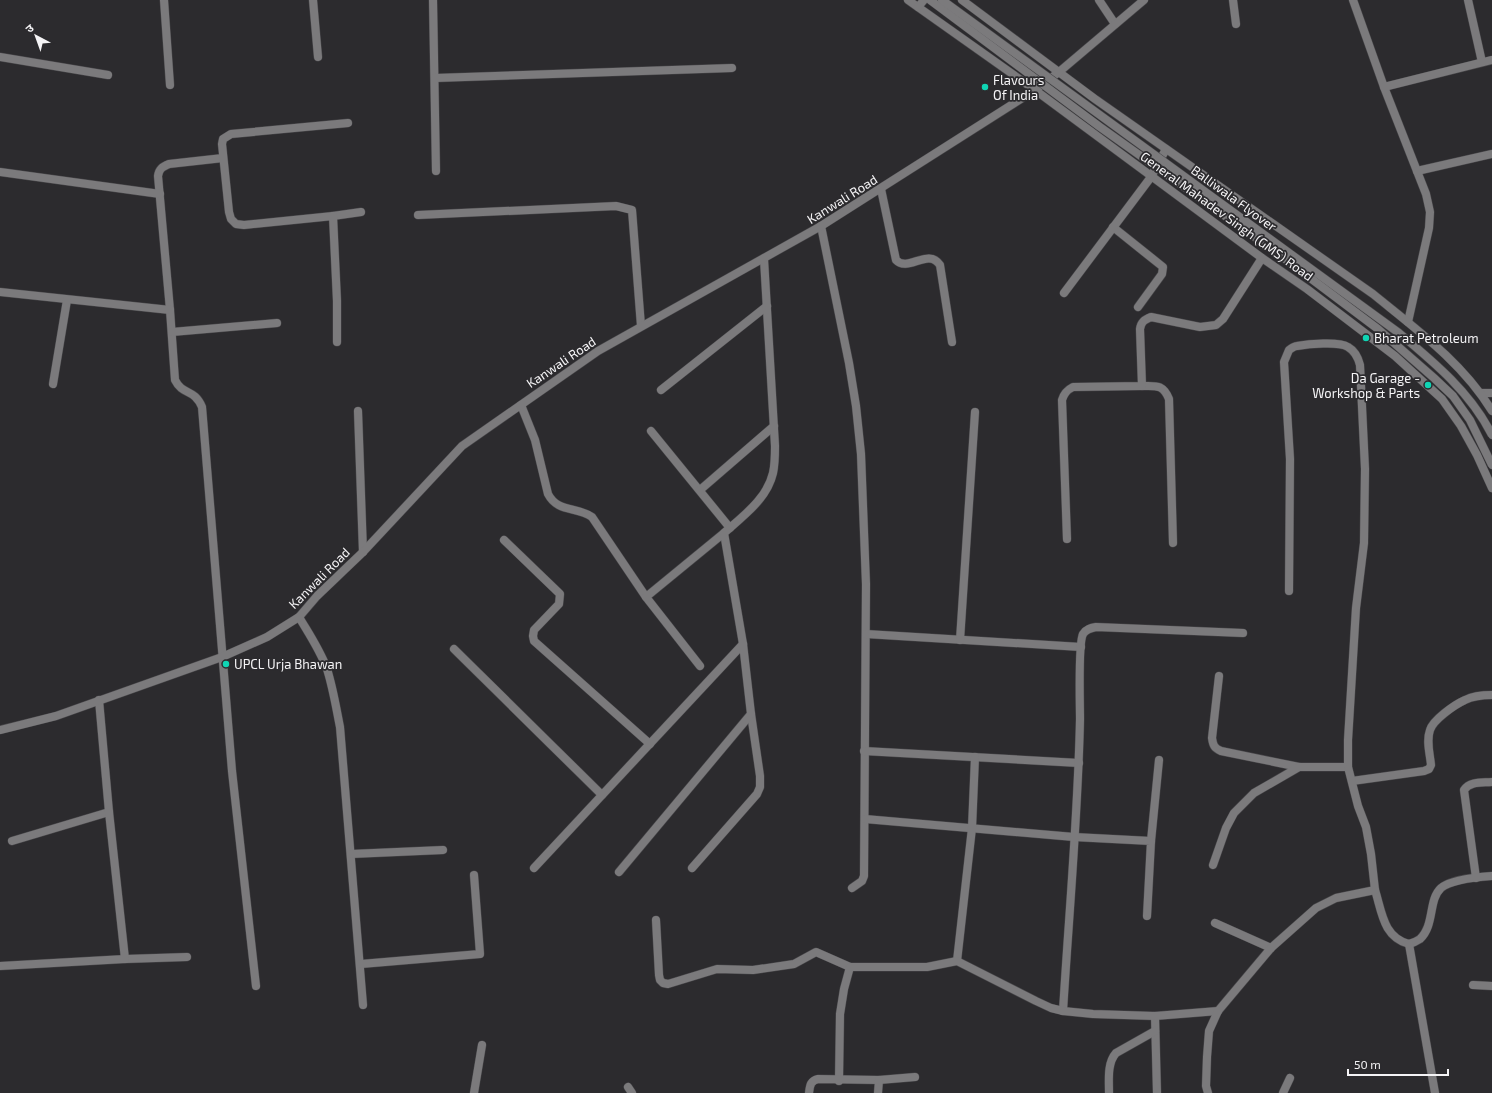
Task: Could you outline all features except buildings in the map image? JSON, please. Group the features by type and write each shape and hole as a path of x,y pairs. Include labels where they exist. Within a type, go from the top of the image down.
{"street":[{"path":"164,0 170,85"},
{"path":"313,0 318,57"},
{"path":"433,0 436,171"},
{"name":"General Mahadev Singh (GMS) Road","path":"908,0 1035,90 1150,177 1307,289 1395,356 1442,399 1461,426 1477,455 1492,488"},
{"path":"918,7 924,0"},
{"name":"Balliwala Flyover","path":"930,0 1106,131 1277,253 1378,329 1453,396 1470,420 1492,465"},
{"name":"Balliwala Flyover","path":"942,0 1399,333 1438,365 1467,395 1492,436"},
{"name":"General Mahadev Singh (GMS) Road","path":"962,0 1095,99 1373,294 1408,322 1444,354 1481,393 1492,411"},
{"path":"1099,0 1115,24"},
{"name":"Kanwali Road","path":"0,730 56,716 222,657 267,637 299,617 317,596 363,552 462,446 598,351 821,226 1035,90 1059,72 1144,0"},
{"path":"1233,0 1236,24"},
{"path":"1353,0 1384,87 1426,194 1430,212 1429,228 1408,322"},
{"path":"1468,0 1482,62"},
{"path":"969,43 987,19"},
{"path":"0,58 108,75"},
{"path":"1384,87 1492,60"},
{"path":"435,78 732,68"},
{"path":"348,123 231,134 222,139 229,212 236,224 244,225 361,212"},
{"path":"1064,293 1150,177 1166,149"},
{"path":"1417,171 1492,154"},
{"path":"223,158 169,164 163,166 159,171 158,176 175,380 178,386 198,398 202,407 232,771 256,986"},
{"path":"0,172 160,194"},
{"path":"1189,205 1195,190 1209,180"},
{"path":"881,189 896,260 900,264 904,264 932,258 940,265 952,342"},
{"path":"418,215 616,206 632,210 641,326"},
{"path":"333,216 337,301 337,342"},
{"path":"821,226 856,406 861,454 866,584 864,876 862,881 852,888"},
{"path":"1113,227 1163,267 1162,274 1138,307"},
{"path":"1142,386 1140,324 1144,320 1151,317 1200,327 1216,325 1223,319 1262,258"},
{"path":"646,597 727,530 758,501 767,488 773,474 775,462 774,426 764,259"},
{"path":"0,292 170,310"},
{"path":"53,384 67,300"},
{"path":"661,390 767,306"},
{"path":"172,332 277,323"},
{"path":"1289,591 1290,459 1284,362 1289,350 1296,346 1339,344 1347,346 1353,351 1358,357 1360,365 1365,469 1364,543 1356,608 1348,740 1348,767 1358,806 1366,827 1375,890 1387,928 1393,937 1401,942 1409,944 1420,939 1430,920 1436,897 1441,888 1452,882 1492,876"},
{"path":"1067,539 1063,395 1073,387 1142,386 1162,388 1167,392 1169,398 1173,543"},
{"path":"1481,393 1492,393"},
{"path":"521,404 535,440 548,494 551,500 557,506 579,510 592,517 646,597 700,666"},
{"path":"358,411 363,552"},
{"path":"960,640 975,412"},
{"path":"700,490 774,426"},
{"path":"651,431 700,490 727,530 760,776 760,787 757,794 692,868"},
{"path":"504,540 560,594 559,604 534,630 534,641 650,744"},
{"path":"299,617 314,641 327,668 335,698 340,727 361,964 363,1005"},
{"path":"1063,1010 1079,763 1081,647 1083,634 1088,629 1096,627 1243,633"},
{"path":"866,634 1081,647"},
{"path":"534,868 743,644"},
{"path":"454,649 602,795"},
{"path":"1219,676 1212,738 1212,744 1215,748 1221,751 1299,767 1348,767"},
{"path":"1352,781 1424,771 1429,768 1428,738 1433,724 1441,716 1465,700 1482,695 1492,695"},
{"path":"99,700 109,812 125,959"},
{"path":"619,872 751,714"},
{"path":"864,750 1079,763"},
{"path":"957,961 972,828 975,757"},
{"path":"1147,916 1159,760"},
{"path":"1213,865 1226,828 1234,813 1254,793 1299,767"},
{"path":"1476,878 1464,790 1467,786 1472,784 1492,782"},
{"path":"12,841 109,812"},
{"path":"864,819 1074,837 1152,841"},
{"path":"351,854 443,850"},
{"path":"361,964 480,954 474,875"},
{"path":"1208,1093 1206,1086 1209,1031 1218,1011 1271,948 1316,908 1336,898 1375,890"},
{"path":"656,920 659,975 660,980 663,983 668,984 717,969 753,970 794,964 816,952 850,966 927,967 957,961 1051,1008 1063,1010 1093,1014 1155,1016 1218,1011"},
{"path":"1215,923 1271,948"},
{"path":"1409,944 1435,1093"},
{"path":"0,966 188,957"},
{"path":"839,1081 840,1014 850,966"},
{"path":"1473,985 1492,986"},
{"path":"1155,1016 1157,1093"},
{"path":"1109,1093 1110,1067 1112,1058 1121,1050 1155,1031"},
{"path":"474,1093 482,1045"},
{"path":"809,1093 810,1084 813,1080 818,1079 839,1081 915,1077"},
{"path":"1283,1093 1290,1078"},
{"path":"878,1093 879,1080"}],"place":[{"name":"Flavours Of India","path":"985,87"},
{"name":"Bharat Petroleum","path":"1366,338"},
{"name":"Da Garage - Workshop & Parts","path":"1428,385"},
{"name":"UPCL Urja Bhawan","path":"226,664"}]}
